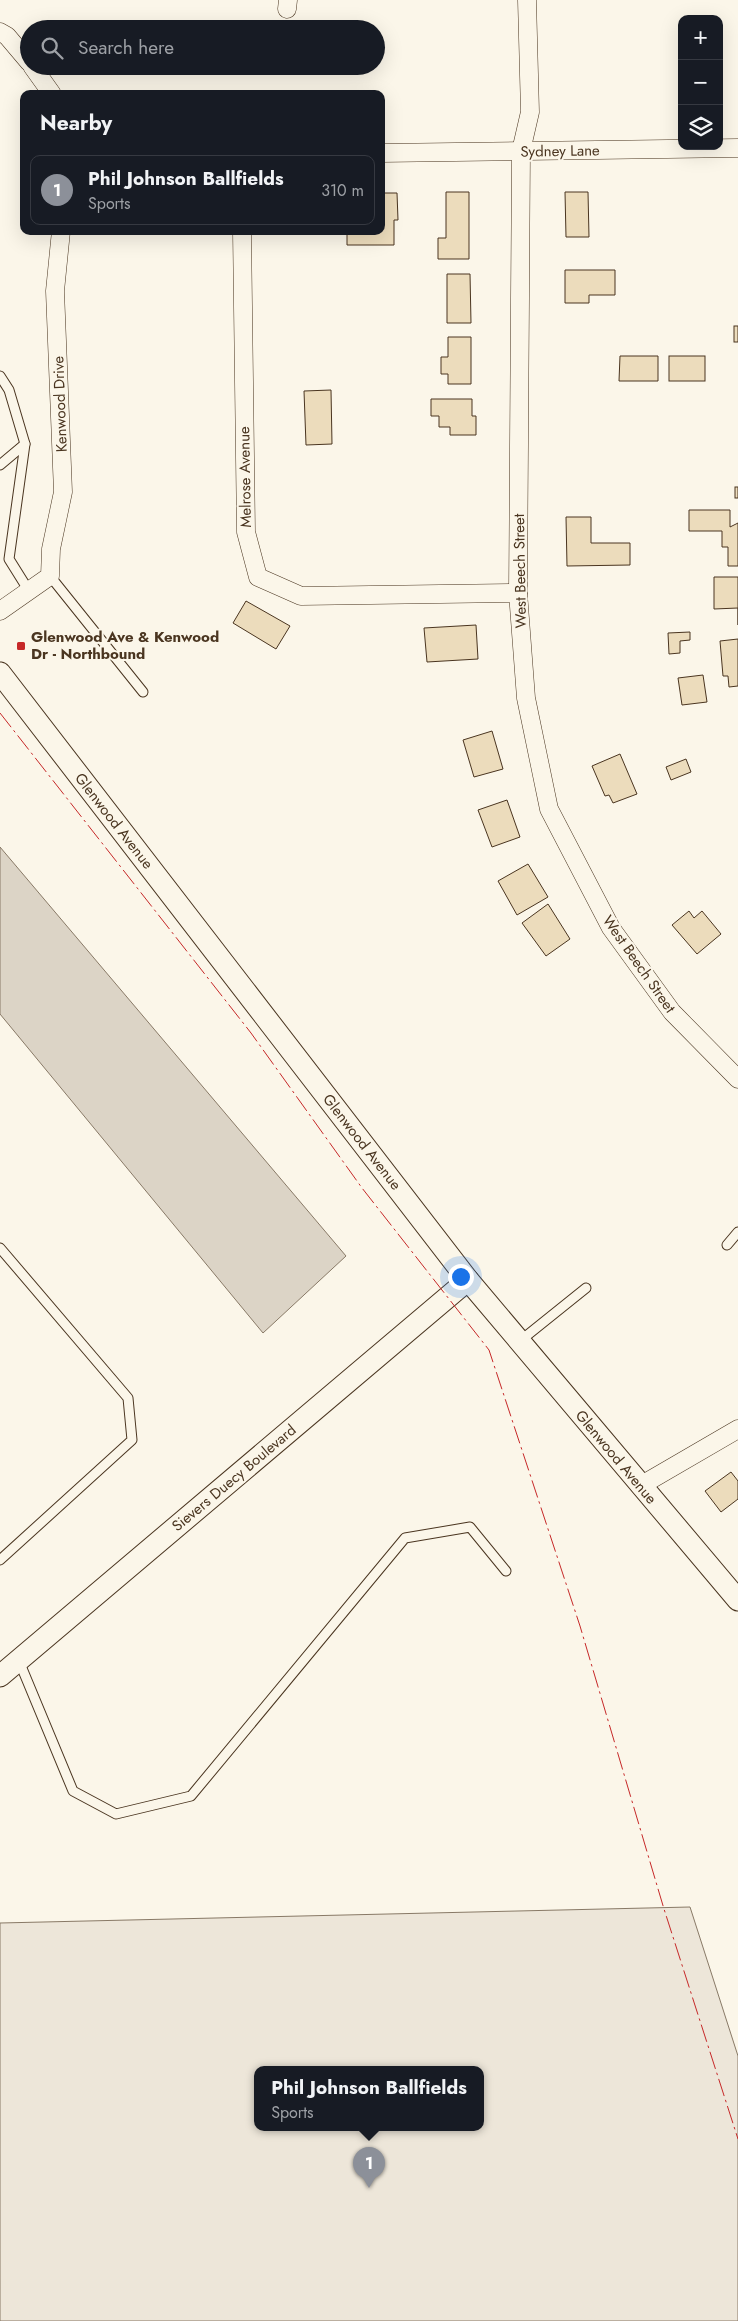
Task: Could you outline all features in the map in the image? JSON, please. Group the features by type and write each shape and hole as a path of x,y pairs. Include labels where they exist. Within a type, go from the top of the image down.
{"street":[{"name":"West Beech Street","path":"527,0 530,112 521,151 518,593 526,698 548,809 611,928 672,1012 738,1079"},
{"path":"0,32 7,36 20,51"},
{"path":"38,75 49,90"},
{"name":"Sydney Lane","path":"385,153 738,148"},
{"name":"Kenwood Drive","path":"50,576 51,549 63,492 55,291 61,235"},
{"name":"Melrose Avenue","path":"242,235 246,532 258,578 301,596 518,593"},
{"path":"0,611 50,576"},
{"name":"Glenwood Avenue","path":"0,673 468,1280 738,1600"},
{"name":"Sievers Duecy Boulevard","path":"0,1676 468,1280"},
{"path":"640,1486 738,1429"}],"lane":[{"path":"0,376 9,390 24,444 9,559 29,591"},
{"path":"0,465 24,444"},
{"path":"50,576 143,692"},
{"path":"727,1245 738,1232"},
{"path":"0,1248 128,1398 132,1440 0,1560"},
{"path":"519,1341 586,1288"},
{"path":"19,1660 74,1791 116,1814 191,1796 405,1538 470,1526 506,1571"}],"shaded area":[{"path":"0,847 346,1256 263,1333 0,1014"},
{"path":"690,1907 738,2056 738,2321 0,2321 0,1923"}],"building":[{"path":"446,192 469,192 469,259 438,259 438,238 446,238"},
{"path":"565,192 588,192 589,237 566,237"},
{"path":"385,193 397,193 398,220 394,220 394,245 347,245 347,235 385,235"},
{"path":"565,270 615,270 615,295 589,295 589,303 565,303"},
{"path":"447,274 470,274 471,323 447,323"},
{"path":"734,326 738,326 738,342 734,342"},
{"path":"448,337 471,337 471,384 448,384 448,374 441,374 441,357 448,357"},
{"path":"620,356 658,356 658,381 619,381"},
{"path":"669,356 705,356 705,381 669,381"},
{"path":"331,390 332,444 306,445 304,391"},
{"path":"431,399 472,399 472,416 476,416 476,435 450,435 450,427 439,427 439,416 431,416"},
{"path":"735,487 738,487 738,498 735,498"},
{"path":"689,510 730,510 730,527 738,523 738,566 728,566 728,547 722,547 722,531 689,531"},
{"path":"566,517 591,517 591,543 630,543 630,565 567,566"},
{"path":"714,577 738,577 738,608 714,609"},
{"path":"246,601 290,626 276,649 233,623"},
{"path":"476,625 478,659 427,662 424,628"},
{"path":"690,632 690,640 680,641 680,653 669,654 668,633"},
{"path":"738,639 738,686 729,687 728,676 723,676 720,641"},
{"path":"703,675 707,702 682,705 678,678"},
{"path":"492,731 503,769 474,777 463,740"},
{"path":"620,754 637,794 613,803 609,795 605,796 592,766"},
{"path":"686,759 691,772 671,780 666,767"},
{"path":"507,800 520,837 492,847 478,810"},
{"path":"528,864 548,897 517,915 498,881"},
{"path":"548,904 570,939 546,956 522,923"},
{"path":"689,911 694,918 702,911 721,934 697,954 672,925"},
{"path":"731,1472 738,1481 738,1499 721,1512 705,1491"}],"power":[{"path":"0,713 251,1033 362,1188 489,1350 580,1626 664,1909 738,2139"}],"place":[{"name":"Glenwood Ave & Kenwood Dr - Northbound","path":"21,646"},
{"name":"Phil Johnson Ballfields","path":"369,2188"}]}
